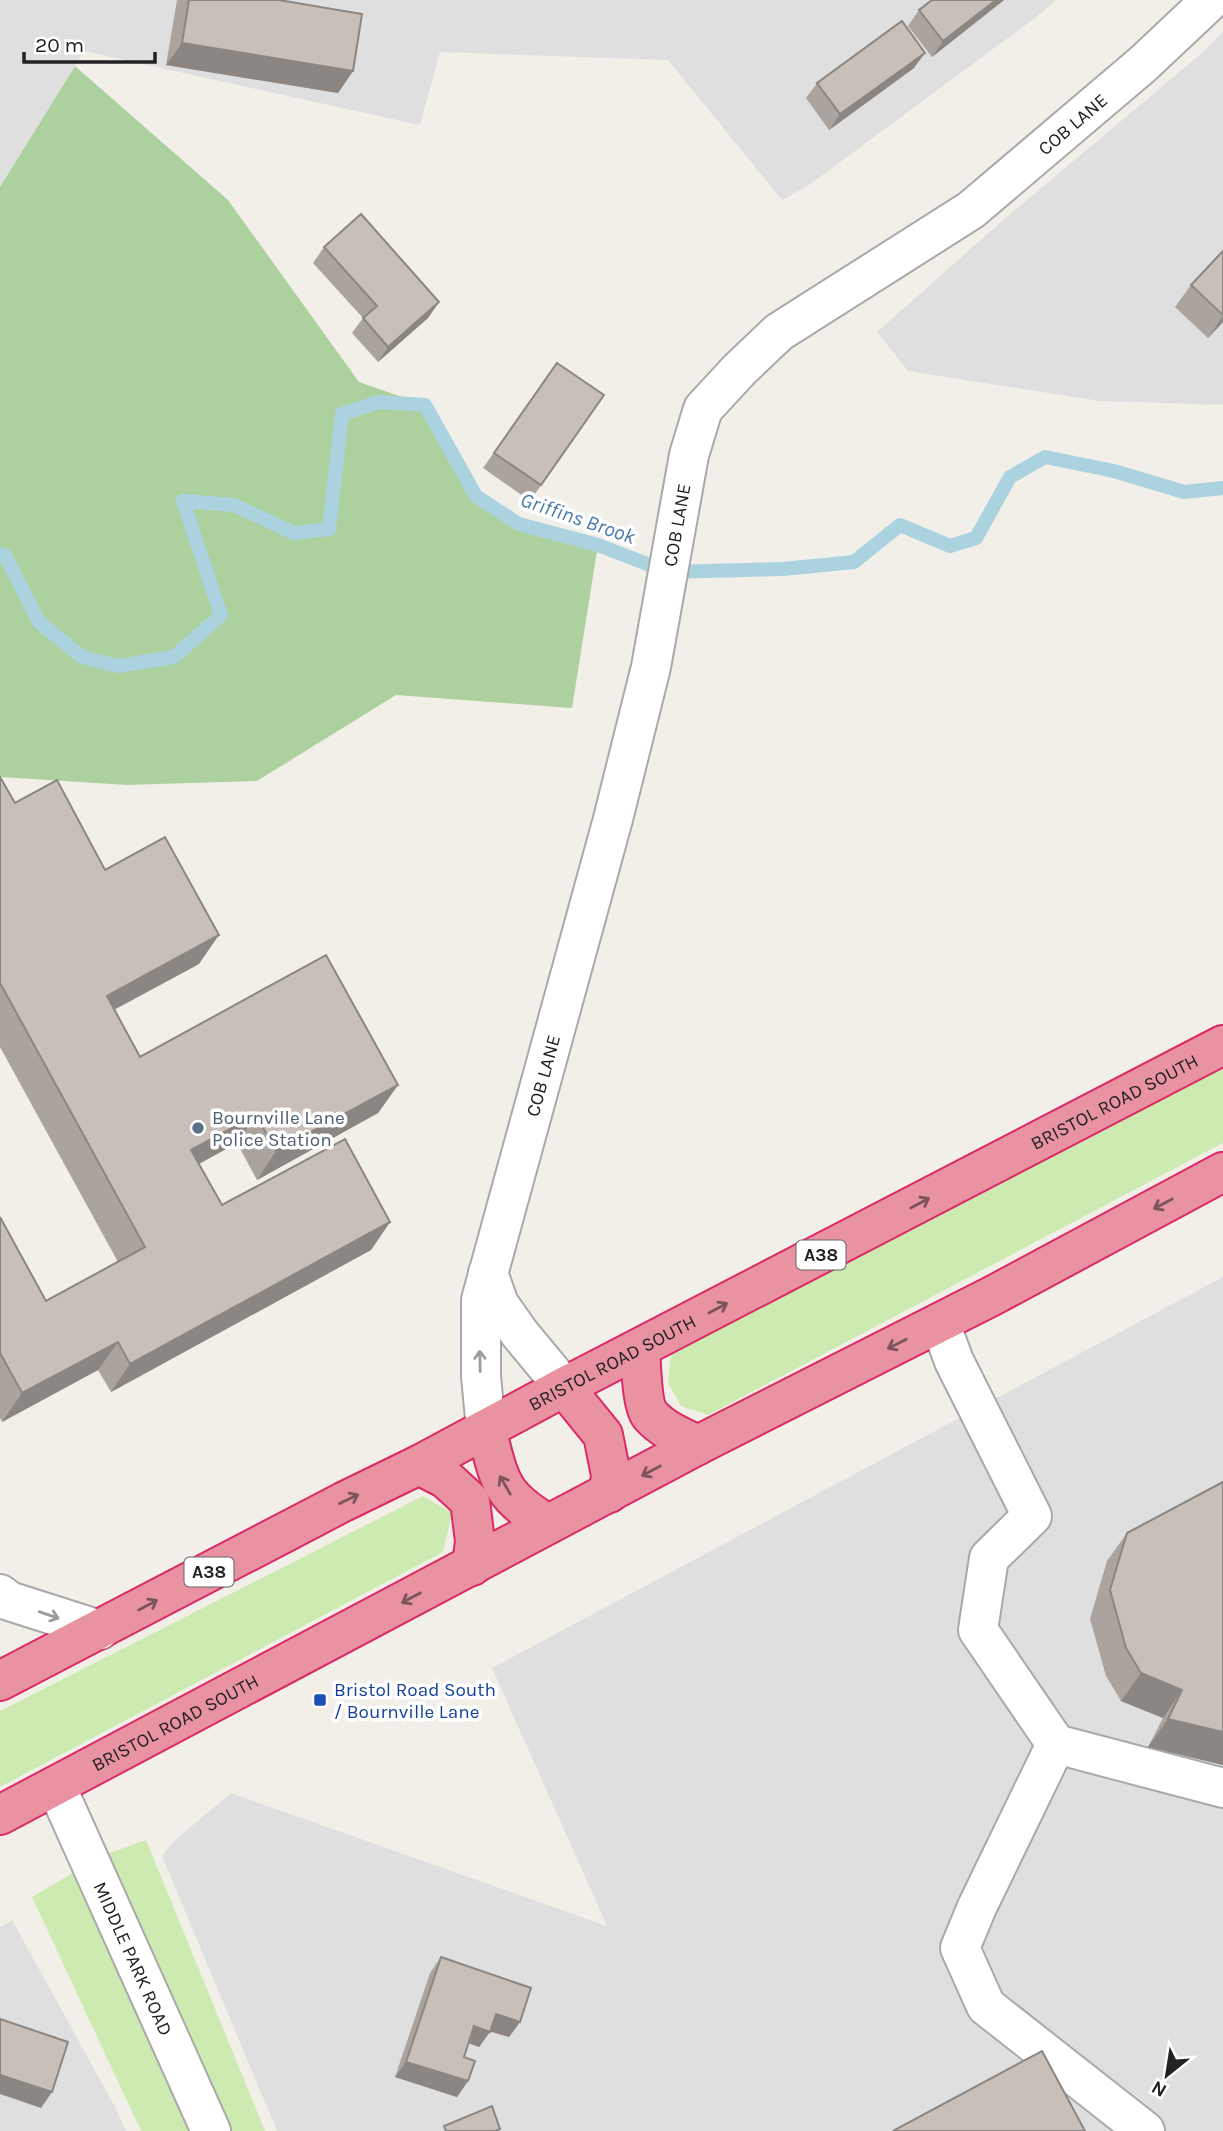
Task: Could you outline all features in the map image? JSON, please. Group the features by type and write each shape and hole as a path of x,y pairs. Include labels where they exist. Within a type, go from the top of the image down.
{"highway":[{"name":"BRISTOL ROAD SOUTH","path":"0,1681 1223,1045"},
{"name":"BRISTOL ROAD SOUTH","path":"0,1815 698,1445 940,1323 1223,1172"},
{"path":"640,1349 648,1413 669,1431 698,1445"},
{"path":"565,1387 603,1434 611,1475 609,1493"},
{"path":"486,1429 502,1486 522,1509 548,1524"},
{"path":"419,1465 446,1479 470,1501 475,1541 471,1566"}],"street":[{"name":"COB LANE","path":"486,1429 481,1376 481,1300 613,819 651,667 689,455 704,409 739,370 779,332 971,210 1143,64 1211,0"},
{"path":"488,1273 499,1304 520,1334 565,1387"},
{"path":"940,1323 954,1360 1032,1516 989,1558 978,1630 1056,1744 1223,1788"},
{"path":"0,1594 9,1601 100,1630"},
{"path":"1056,1744 960,1948 986,2006 1145,2131"},
{"name":"MIDDLE PARK ROAD","path":"56,1786 211,2131"}],"shaded area":[{"path":"0,0 1056,0 809,185 782,200 668,60 440,52 420,125 84,51 0,187"},
{"path":"1223,31 1223,405 1100,401 908,371 877,332 1002,221 1202,53"},
{"path":"1223,1277 1223,2131 277,2131 162,1856 173,1842 231,1793 607,1926 492,1668"},
{"path":"12,1920 126,2131 0,2131 0,1927"}],"green space":[{"path":"75,66 228,200 359,382 425,405 476,496 519,524 598,545 572,708 396,695 257,781 127,785 0,777 0,187"},
{"path":"1223,1062 1223,1143 708,1415 681,1406 668,1383 671,1352"},
{"path":"423,1496 452,1513 443,1552 0,1787 0,1711"},
{"path":"146,1840 265,2131 228,2131 107,1854"},
{"path":"81,1868 194,2131 141,2131 32,1897"}],"building":[{"path":"189,0 279,0 362,14 353,71 182,43"},
{"path":"932,0 996,0 943,41 919,10"},
{"path":"902,21 925,53 840,114 817,83"},
{"path":"361,214 439,302 388,347 363,318 377,306 324,247"},
{"path":"1223,251 1223,315 1191,285"},
{"path":"557,363 604,395 541,485 494,453"},
{"name":"Bournville Lane Police Station","path":"0,777 15,803 57,780 105,870 165,837 219,935 107,996 140,1057 326,955 398,1085 276,1151 256,1115 191,1150 222,1205 345,1139 390,1222 130,1364 118,1342 22,1393 0,1353 0,1217 46,1301 145,1247 0,983"},
{"path":"1223,1482 1223,1732 1168,1719 1182,1690 1141,1673 1126,1648 1110,1590 1127,1533"},
{"path":"441,1957 531,1988 520,2022 496,2014 490,2032 474,2026 464,2057 475,2061 468,2081 406,2062"},
{"path":"0,2019 68,2042 52,2092 0,2075"},
{"path":"1042,2051 1085,2131 893,2131"},
{"path":"492,2106 500,2129 446,2131 444,2126"}],"waterway":[{"name":"Griffins Brook","path":"0,554 5,555 39,622 82,657 118,666 174,657 221,615 183,501 234,505 294,533 329,529 342,414 379,402 425,405 476,496 519,524 598,545 668,572 783,569 854,562 900,525 950,546 976,538 1010,477 1045,457 1114,471 1184,492 1223,488"}],"place":[{"name":"Bournville Lane Police Station","path":"198,1128"},
{"name":"Bristol Road South / Bournville Lane","path":"320,1700"}]}
